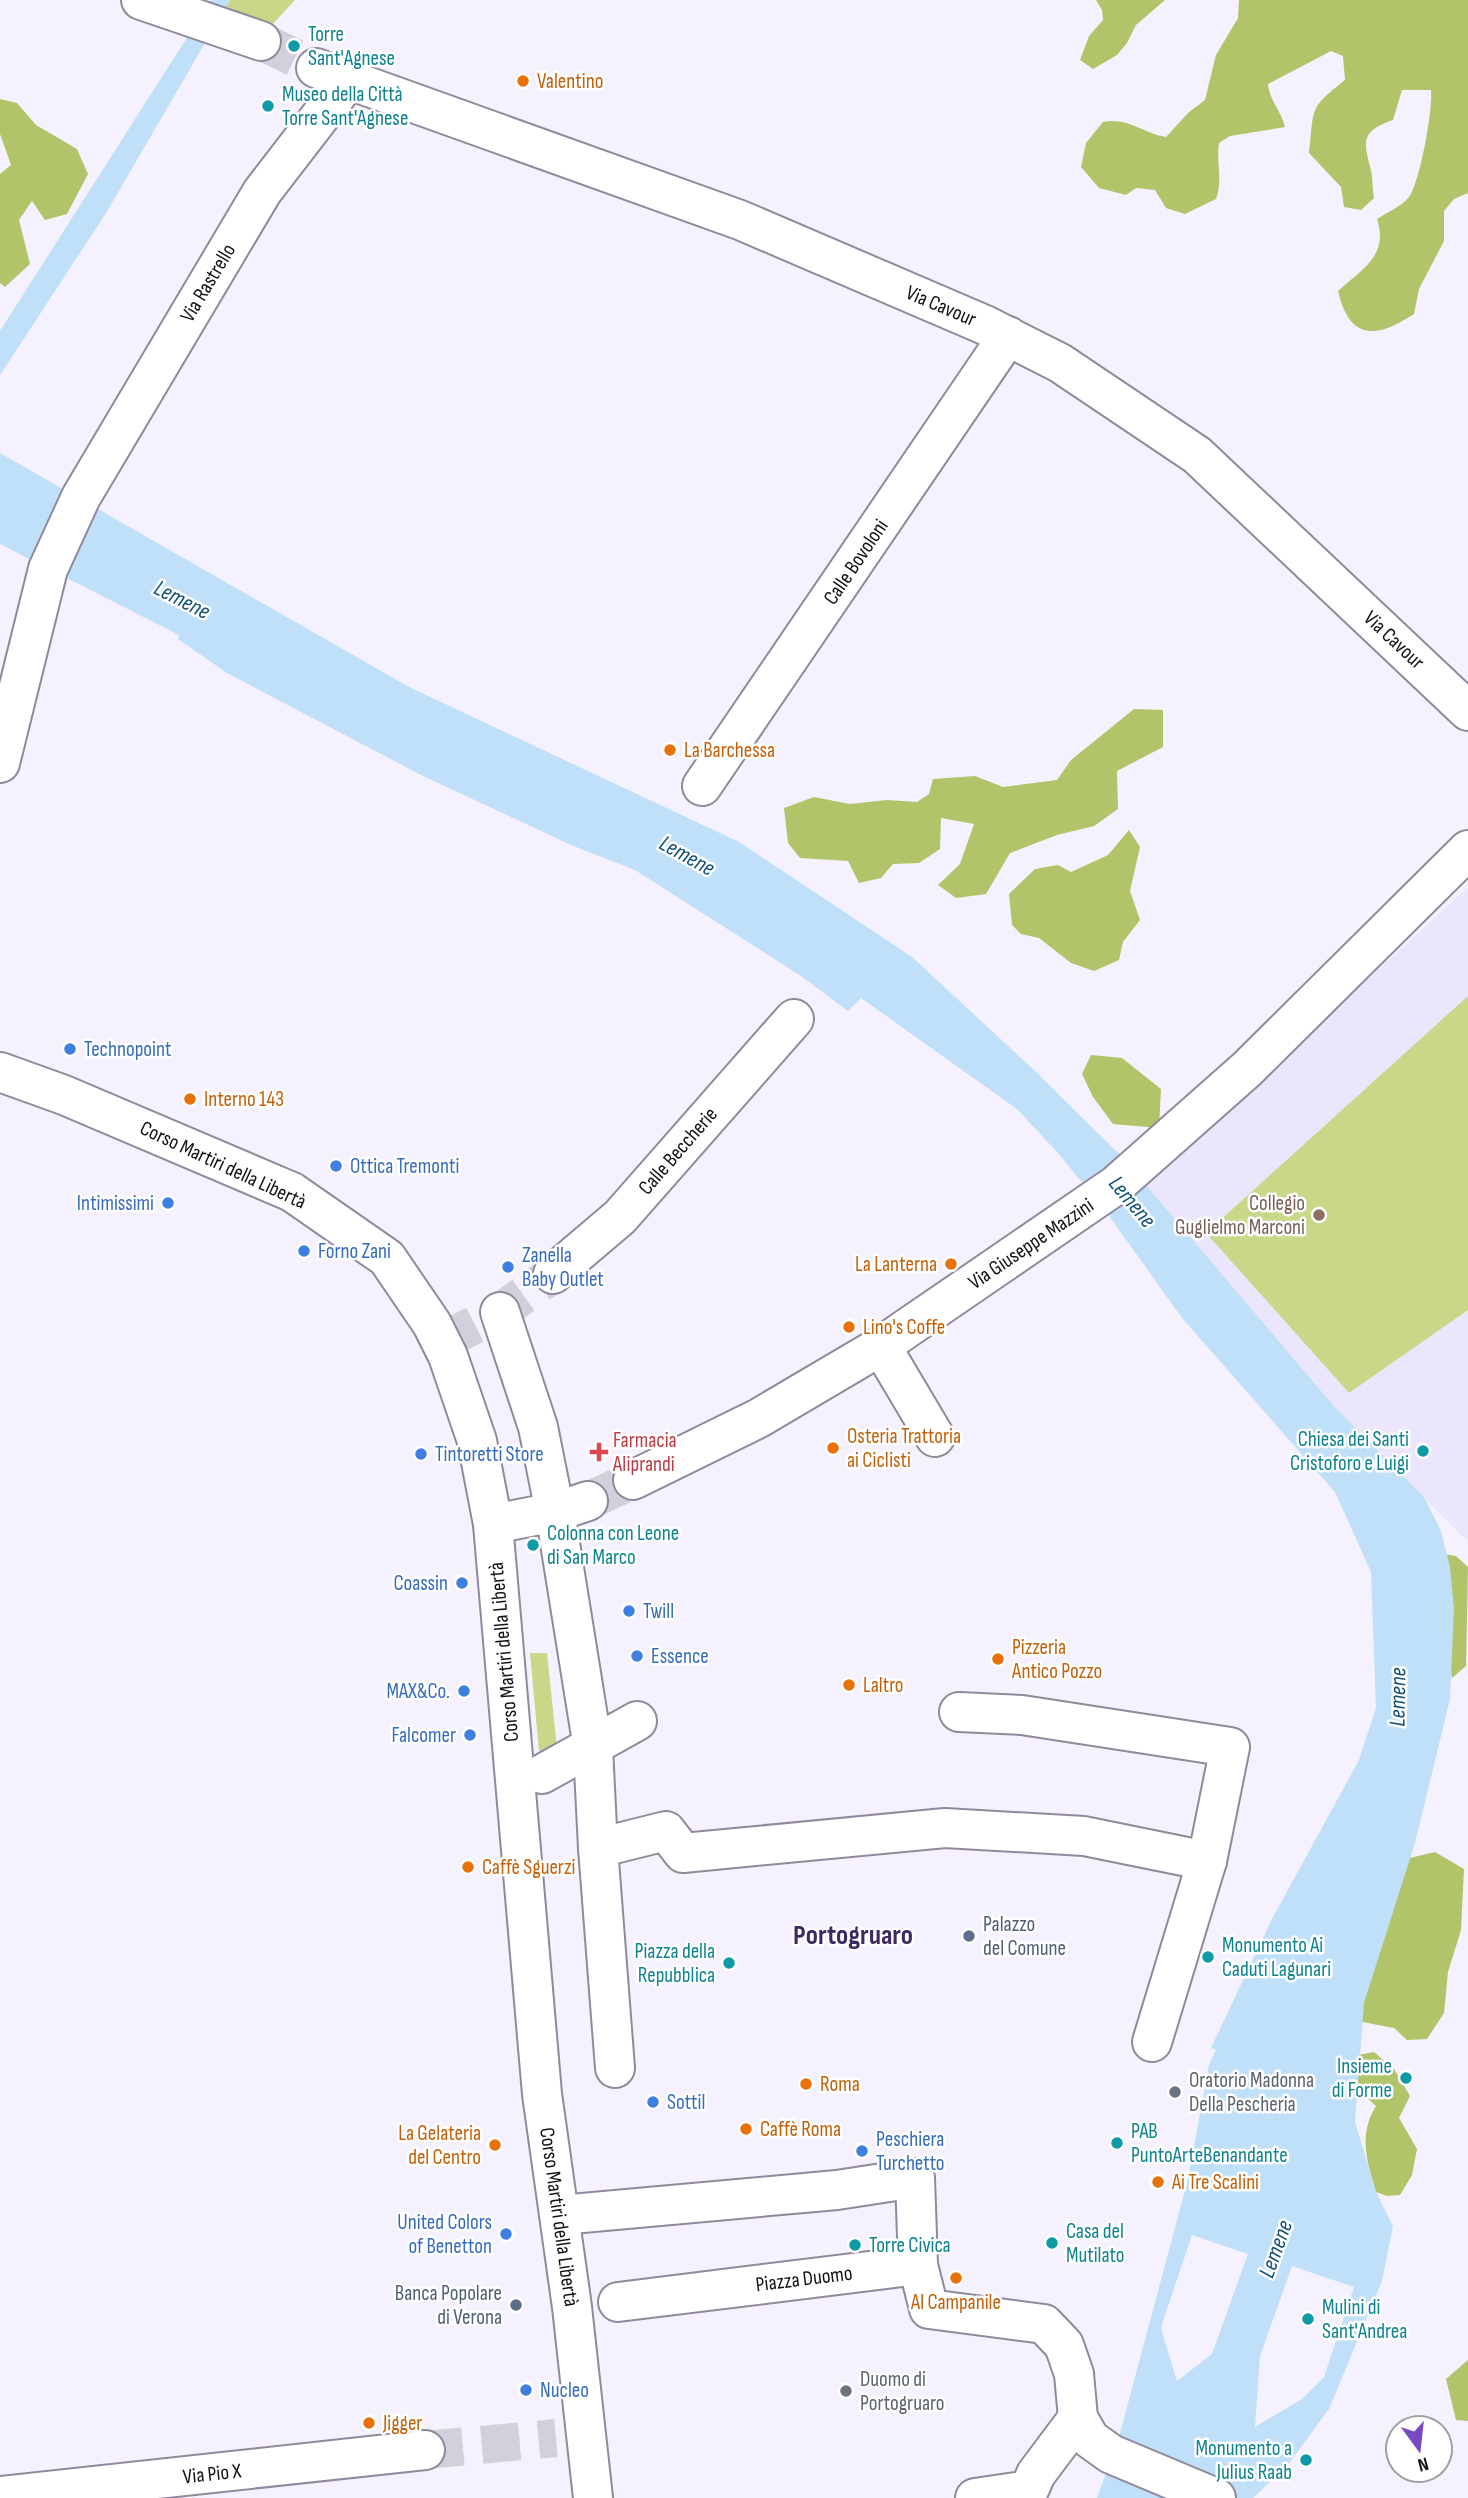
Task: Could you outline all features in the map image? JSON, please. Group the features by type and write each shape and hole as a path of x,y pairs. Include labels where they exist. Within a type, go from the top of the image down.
{"street":[{"path":"141,0 261,41"},
{"name":"Via Cavour","path":"333,73 740,220 1008,336 1060,363 1197,455 1468,711"},
{"name":"Via Rastrello","path":"0,762 48,569 80,497 333,73"},
{"name":"Calle Bovoloni","path":"702,786 1008,336"},
{"name":"Via Giuseppe Mazzini","path":"633,1480 759,1418 881,1346 1096,1200 1134,1171 1247,1069 1468,850"},
{"name":"Calle Beccherie","path":"553,1274 620,1217 794,1019"},
{"name":"Corso Martiri della Libertà","path":"0,1072 64,1095 292,1192 387,1258 449,1356 477,1441 493,1524 542,2094 561,2216 571,2437 593,2498"},
{"path":"500,1312 538,1427 572,1507 593,1748 615,2068"},
{"path":"881,1346 935,1437"},
{"path":"493,1524 572,1507"},
{"path":"959,1712 1022,1715 1230,1747 1207,1861 1152,2042"},
{"path":"542,1774 593,1748 637,1721"},
{"path":"598,1848 666,1831 682,1853 944,1818 1084,1836 1207,1861"},
{"path":"561,2216 837,2190 915,2178 918,2265 929,2309 1044,2324 1064,2345 1074,2374 1078,2418 1090,2439 1111,2454 1216,2498"},
{"name":"Piazza Duomo","path":"618,2302 918,2265"},
{"path":"975,2498 1029,2490 1036,2473 1078,2418"},
{"name":"Via Pio X","path":"0,2496 425,2450"}],"shaded area":[{"name":"Collegio Guglielmo Marconi","path":"1468,887 1468,1542 1333,1405 1194,1245 1146,1184"}],"green space":[{"path":"230,0 295,0 269,28 226,7"},
{"path":"1096,0 1165,0 1136,25 1117,55 1093,69 1080,60 1089,36 1103,20 1102,10"},
{"path":"1239,0 1468,0 1468,193 1454,199 1444,211 1444,241 1419,289 1414,314 1401,322 1377,331 1358,327 1343,308 1338,291 1371,261 1376,252 1380,232 1377,219 1402,203 1413,189 1425,145 1431,90 1402,90 1393,120 1375,128 1367,138 1374,198 1361,210 1344,207 1341,187 1309,153 1315,110 1324,98 1345,80 1343,56 1331,51 1268,84 1285,127 1230,136 1219,143 1219,185 1216,199 1185,214 1166,208 1155,190 1136,188 1126,195 1099,188 1081,167 1086,143 1103,122 1120,122 1166,137 1188,113 1205,100 1216,55 1238,18"},
{"path":"0,99 17,103 36,125 77,149 88,174 67,214 45,220 32,201 19,220 30,264 5,287 0,283 0,174 11,165 0,134"},
{"path":"1134,709 1163,710 1163,747 1117,771 1118,809 1094,826 1057,835 1010,853 986,894 956,898 938,885 960,864 974,824 941,818 940,849 919,863 893,864 881,878 859,883 848,861 800,858 788,843 784,808 814,797 850,804 887,800 917,802 929,794 933,779 975,776 1003,787 1057,780 1071,760"},
{"path":"1129,830 1140,847 1130,891 1140,920 1123,942 1119,960 1094,971 1071,963 1039,938 1021,934 1012,925 1009,894 1035,869 1058,865 1071,872 1108,855"},
{"path":"1468,996 1468,1310 1349,1393 1206,1233"},
{"path":"1091,1055 1122,1058 1161,1089 1159,1128 1113,1124 1093,1097 1082,1074"},
{"path":"1435,1553 1456,1556 1468,1567 1466,1666 1452,1678"},
{"path":"530,1653 547,1653 557,1748 539,1751"},
{"path":"1435,1852 1464,1869 1461,1930 1448,1972 1444,2013 1427,2039 1407,2040 1394,2028 1352,2020 1393,1862"},
{"path":"1374,2052 1394,2069 1410,2096 1399,2118 1417,2149 1412,2175 1400,2195 1387,2196 1376,2192 1367,2159 1366,2138 1370,2117 1376,2106 1346,2079 1352,2056"},
{"path":"1468,2360 1468,2421 1456,2420 1446,2379"}],"water":[{"path":"211,0 230,0 106,213 0,375 0,331"},
{"name":"Lemene","path":"0,453 409,687 739,842 912,957 1035,1071 1123,1158 1333,1405 1424,1497 1441,1531 1450,1567 1454,1609 1450,1699 1415,1843 1364,2003 1355,2122 1376,2192 1393,2226 1382,2281 1329,2409 1287,2466 1253,2498 1097,2498 1119,2437 1188,2179 1209,2065 1216,2050 1211,2048 1272,1919 1359,1760 1376,1708 1371,1572 1335,1492 1182,1318 1107,1213 1058,1153 1017,1109 861,998 848,1011 801,976 635,870 571,845 421,775 227,673 178,639 179,635 0,544","holes":["1192,2235 1248,2254 1212,2354 1177,2381 1162,2324","1292,2266 1354,2287 1324,2377 1302,2399 1255,2427 1260,2356"]}],"tunnel":[{"path":"261,41 316,68"},
{"path":"441,1342 500,1312 553,1274"},
{"path":"588,1501 633,1480"},
{"path":"425,2450 556,2438"}],"place":[{"name":"Torre Sant'Agnese","path":"294,46"},
{"name":"Valentino","path":"523,81"},
{"name":"Museo della Città Torre Sant'Agnese","path":"268,106"},
{"name":"La Barchessa","path":"670,750"},
{"name":"Technopoint","path":"70,1049"},
{"name":"Interno 143","path":"190,1099"},
{"name":"Ottica Tremonti","path":"336,1166"},
{"name":"Intimissimi","path":"168,1203"},
{"name":"Collegio Guglielmo Marconi","path":"1319,1215"},
{"name":"Forno Zani","path":"304,1251"},
{"name":"La Lanterna","path":"951,1264"},
{"name":"Zanella Baby Outlet","path":"508,1267"},
{"name":"Lino's Coffe","path":"849,1327"},
{"name":"Osteria Trattoria ai Ciclisti","path":"833,1448"},
{"name":"Chiesa dei Santi Cristoforo e Luigi","path":"1423,1451"},
{"name":"Farmacia Aliprandi","path":"599,1452"},
{"name":"Tintoretti Store","path":"421,1454"},
{"name":"Colonna con Leone di San Marco","path":"533,1545"},
{"name":"Coassin","path":"462,1583"},
{"name":"Twill","path":"629,1611"},
{"name":"Essence","path":"637,1656"},
{"name":"Pizzeria Antico Pozzo","path":"998,1659"},
{"name":"Laltro","path":"849,1685"},
{"name":"MAX&Co.","path":"464,1691"},
{"name":"Falcomer","path":"470,1735"},
{"name":"Caffè Sguerzi","path":"468,1867"},
{"name":"Palazzo del Comune","path":"969,1936"},
{"name":"Monumento Ai Caduti Lagunari","path":"1208,1957"},
{"name":"Piazza della Repubblica","path":"729,1963"},
{"name":"Insieme di Forme","path":"1406,2078"},
{"name":"Roma","path":"806,2084"},
{"name":"Oratorio Madonna Della Pescheria","path":"1175,2092"},
{"name":"Sottil","path":"653,2102"},
{"name":"Caffè Roma","path":"746,2129"},
{"name":"PAB PuntoArteBenandante","path":"1117,2143"},
{"name":"La Gelateria del Centro","path":"495,2145"},
{"name":"Peschiera Turchetto","path":"862,2151"},
{"name":"Ai Tre Scalini","path":"1158,2182"},
{"name":"United Colors of Benetton","path":"506,2234"},
{"name":"Casa del Mutilato","path":"1052,2243"},
{"name":"Torre Civica","path":"855,2245"},
{"name":"Al Campanile","path":"956,2278"},
{"name":"Banca Popolare di Verona","path":"516,2305"},
{"name":"Mulini di Sant'Andrea","path":"1308,2319"},
{"name":"Nucleo","path":"526,2390"},
{"name":"Duomo di Portogruaro","path":"846,2391"},
{"name":"Jigger","path":"369,2423"},
{"name":"Monumento a Julius Raab","path":"1306,2460"}],"district":[{"name":"Portogruaro","path":"853,1935"}]}
